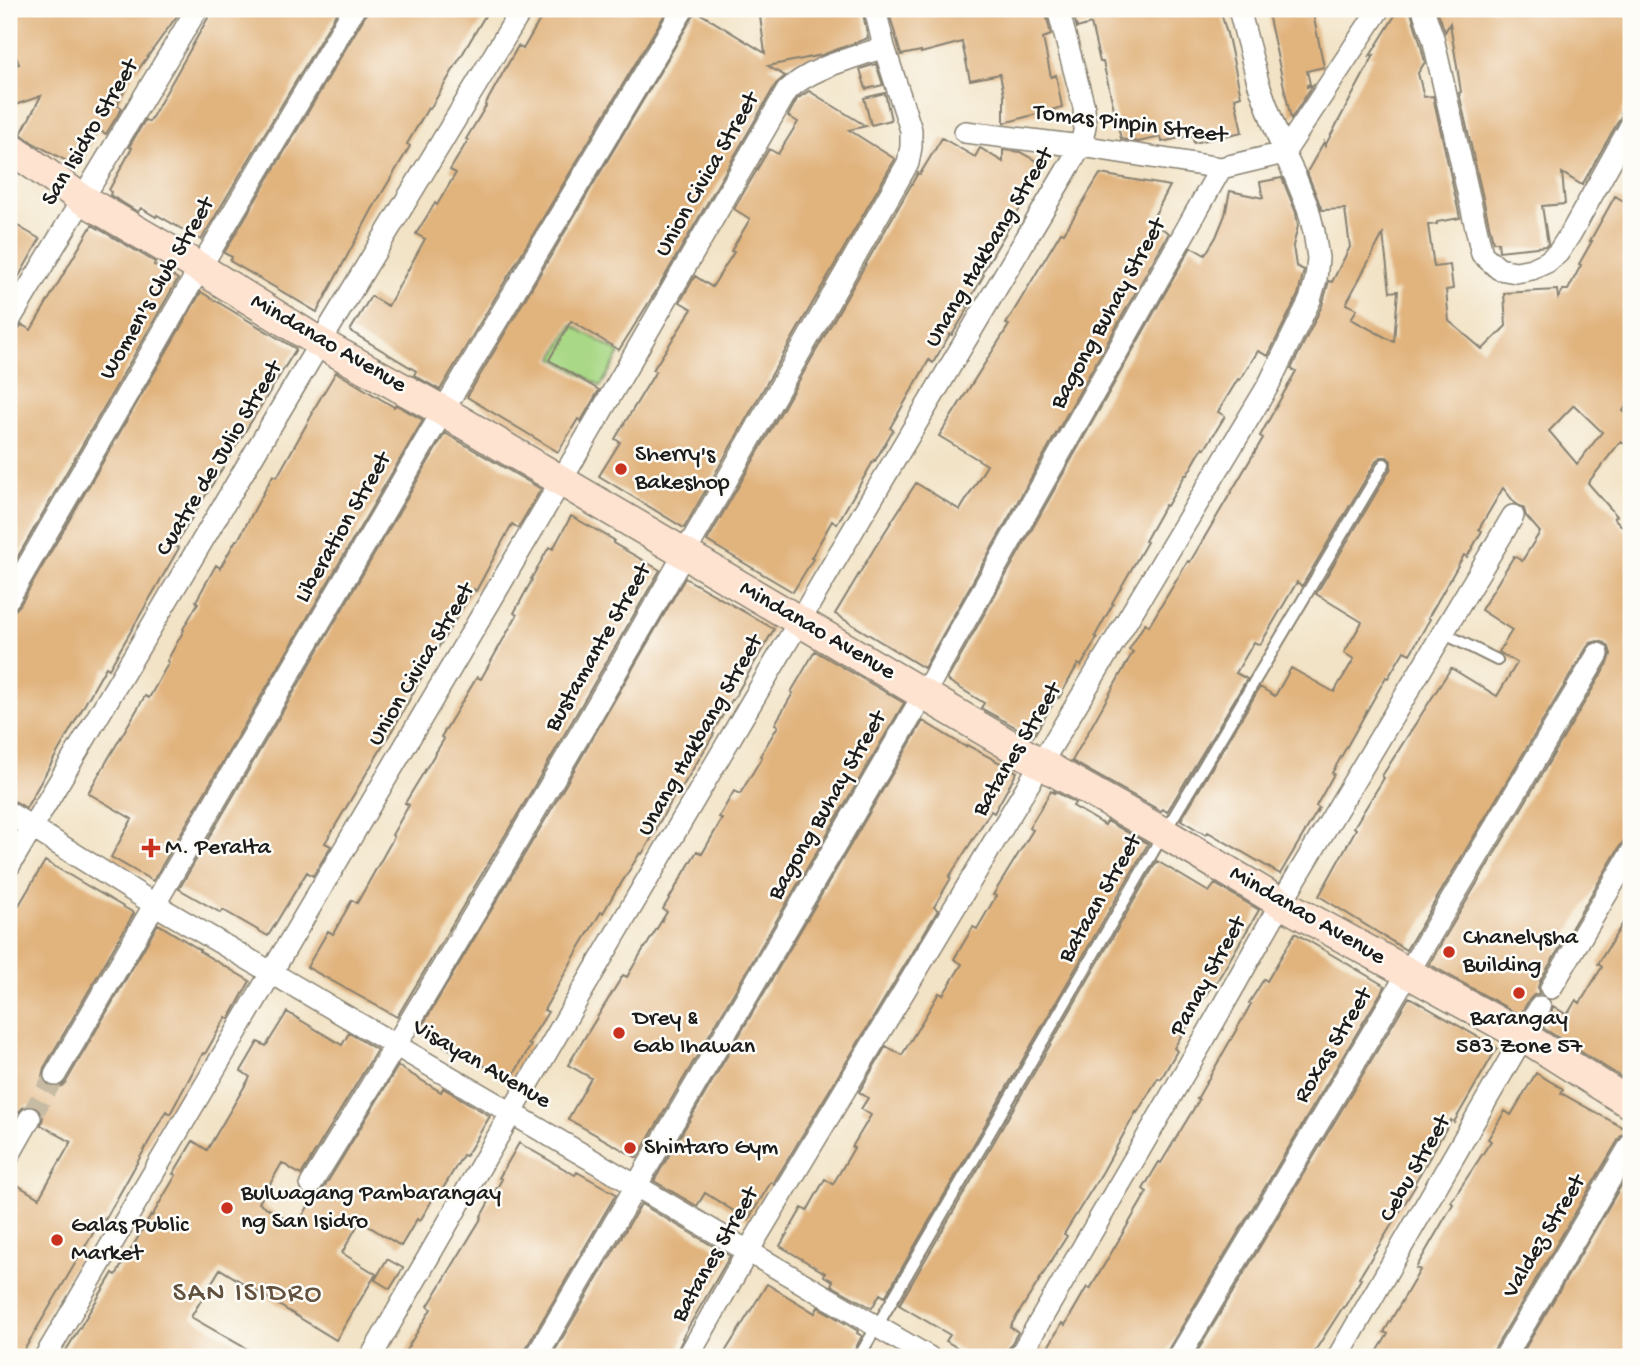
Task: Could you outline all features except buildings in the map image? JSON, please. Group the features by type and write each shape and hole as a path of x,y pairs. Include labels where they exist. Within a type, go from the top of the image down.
{"street":[{"name":"San Isidro Street","path":"9,321 197,9"},
{"name":"Women's Club Street","path":"9,598 354,9"},
{"name":"Cuatre de Julio Street","path":"9,866 522,9"},
{"name":"Liberation Street","path":"55,1075 443,411 683,9"},
{"path":"875,9 884,47"},
{"path":"1058,9 1084,107 1085,126 1081,146"},
{"name":"Batanes Street","path":"688,1357 748,1251 1268,386 1310,300 1318,258 1314,232 1308,208 1258,82 1239,9"},
{"path":"1284,153 1379,9"},
{"path":"1423,9 1433,37 1482,254 1499,269 1516,272 1532,269 1558,253 1631,125"},
{"name":"Bustamante Street","path":"310,1184 396,1046 685,553 908,163 911,130 884,47"},
{"name":"Union Civica Street","path":"45,1357 561,481 787,91 797,81 812,73 884,47"},
{"name":"Tomas Pinpin Street","path":"965,132 1081,146 1221,168 1284,153"},
{"name":"Unang Hakbang Street","path":"371,1357 799,620 1081,146"},
{"name":"Mindanao Avenue","path":"9,147 82,199 320,343 443,411 1281,903 1523,1036 1631,1104"},
{"name":"Bagong Buhay Street","path":"536,1357 924,694 1221,168"},
{"name":"Panay Street","path":"1019,1357 1281,903 1513,516"},
{"name":"Roxas Street","path":"1179,1357 1598,654"},
{"name":"Visayan Avenue","path":"9,813 154,904 929,1357"},
{"name":"Cebu Street","path":"1338,1357 1631,853"},
{"path":"9,1155 30,1118"},
{"name":"Valdez Street","path":"1505,1357 1631,1143"}],"lane":[{"name":"Bataan Street","path":"859,1357 1164,833 1384,464"},
{"path":"1443,633 1497,660"}],"green space":[{"path":"572,325 620,353 601,386 553,358"}],"tunnel":[{"path":"30,1118 55,1075"}],"place":[{"name":"Sherry's Bakeshop","path":"621,469"},
{"name":"M. Peralta","path":"151,848"},
{"name":"Chanelysha Building","path":"1449,952"},
{"name":"Barangay 583 Zone 57","path":"1519,993"},
{"name":"Drey & Gab Ihawan","path":"619,1033"},
{"name":"Shintaro Gym","path":"630,1148"},
{"name":"Bulwagang Pambarangay ng San Isidro","path":"227,1208"},
{"name":"Galas Public Market","path":"57,1240"}],"district":[{"name":"SAN ISIDRO","path":"248,1294"}]}
